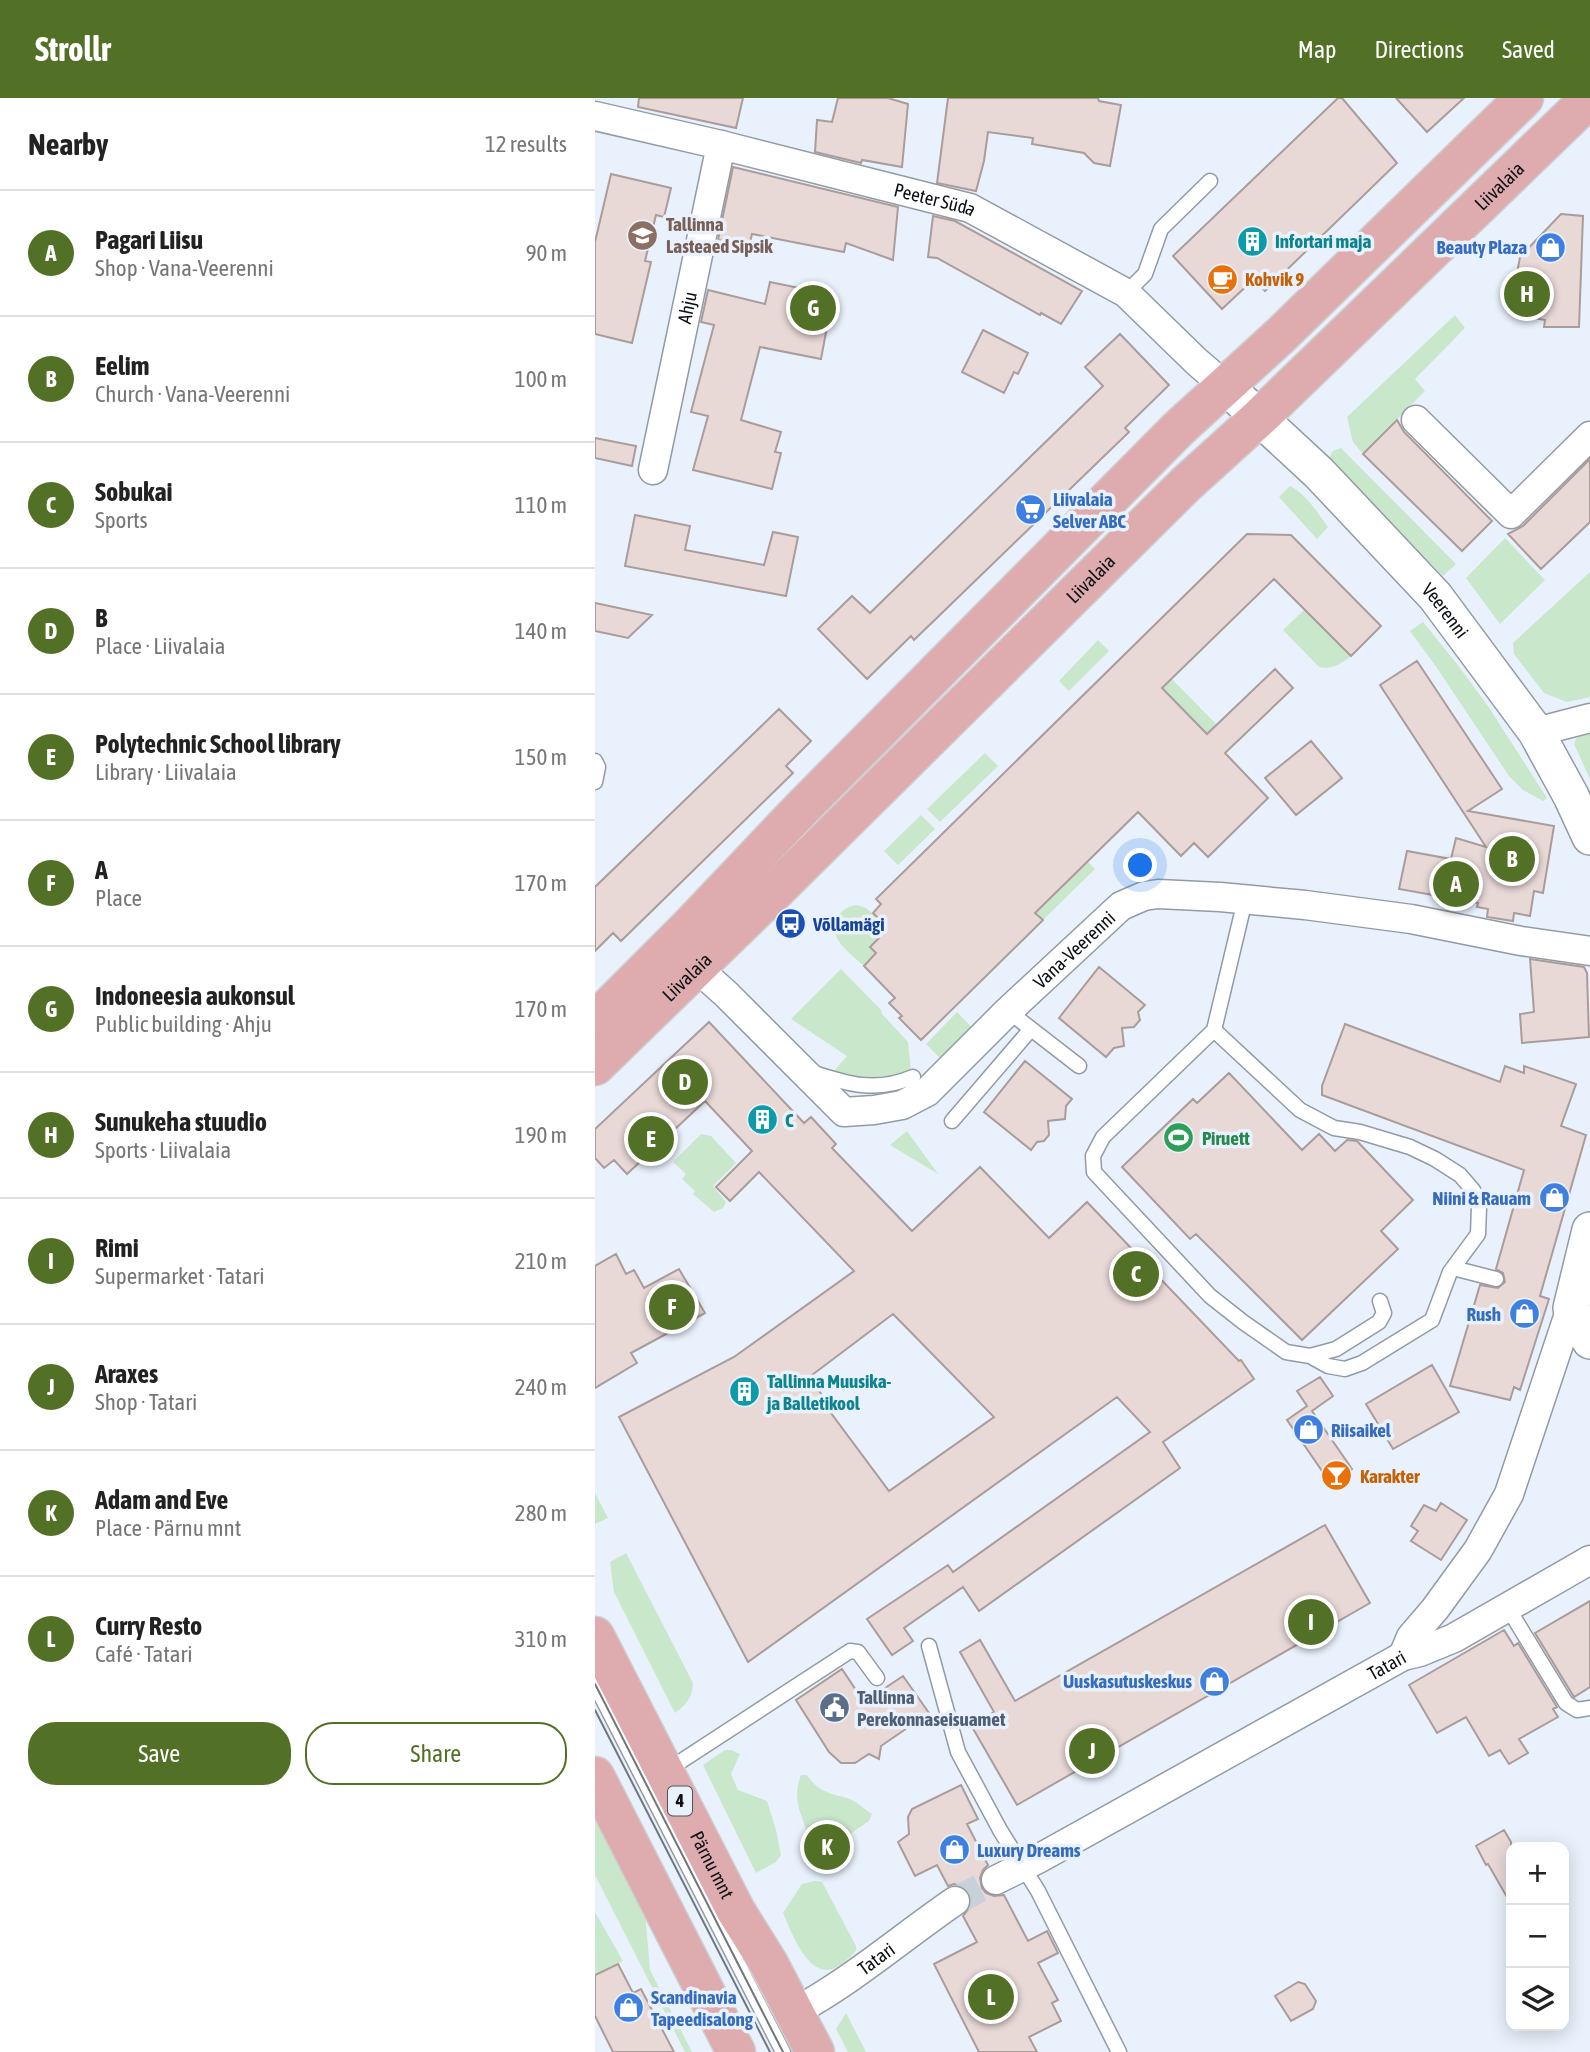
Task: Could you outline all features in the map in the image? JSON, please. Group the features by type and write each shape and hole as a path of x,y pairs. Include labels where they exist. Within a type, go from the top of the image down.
{"main road":[{"name":"Liivalaia","path":"595,1021 1178,429 1281,335 1524,98"},
{"name":"Liivalaia","path":"595,1066 1186,484 1260,417 1590,98"},
{"name":"Pärnu mnt","path":"595,1636 736,1911 769,1964 815,2052"},
{"path":"595,1776 736,2052"}],"street":[{"name":"Peeter Süda","path":"595,116 970,208 1126,293 1225,386"},
{"name":"Ahju","path":"653,470 721,145"},
{"name":"Veerenni","path":"1225,386 1319,473 1434,596 1536,732 1590,837"},
{"path":"1416,420 1511,514 1590,436"},
{"path":"1536,732 1590,718"},
{"name":"Vana-Veerenni","path":"697,968 844,1112 902,1105 927,1091 1121,905 1144,896 1159,894 1220,897 1305,905 1411,919 1521,941 1590,951"},
{"path":"689,927 688,948 697,968"},
{"name":"Tatari","path":"996,1880 1403,1656 1411,1637 1478,1550 1509,1494 1571,1308 1590,1230"},
{"path":"1571,1308 1590,1341"},
{"path":"1403,1656 1454,1638 1590,1560"},
{"name":"Tatari","path":"794,2012 857,1974 955,1901"}],"lane":[{"path":"1126,293 1145,274 1161,229 1210,181"},
{"path":"595,761 598,767 595,782"},
{"path":"1214,1030 1300,1110 1334,1128 1360,1132 1410,1147 1460,1175 1473,1190 1479,1207 1478,1234 1454,1268 1432,1320 1362,1363 1345,1368 1328,1366 1310,1356 1286,1352 1243,1322 1210,1296 1094,1172 1093,1156 1103,1138 1214,1030 1245,900"},
{"path":"1008,1012 1079,1066"},
{"path":"952,1121 1031,1029"},
{"path":"800,1068 850,1084 870,1087 888,1085 913,1077"},
{"path":"1454,1268 1496,1279"},
{"path":"1310,1356 1336,1349 1379,1322 1384,1313 1380,1301"},
{"path":"1508,1608 1566,1703 1577,1710 1590,1708"},
{"path":"929,1646 958,1752 1038,1891 1119,2052"},
{"path":"665,1772 850,1651 858,1652 877,1678"},
{"path":"595,1684 783,2052"}],"green space":[{"path":"1455,315 1465,328 1415,379 1425,391 1363,454 1353,442 1347,417"},
{"path":"1341,448 1456,564 1443,576 1328,460 1333,451"},
{"path":"1290,486 1307,499 1328,527 1317,539 1279,497"},
{"path":"1505,538 1545,580 1500,624 1466,578"},
{"path":"1590,572 1590,697 1567,702 1544,693 1514,654 1513,643"},
{"path":"1305,609 1351,656 1344,662 1328,668 1319,667 1283,630"},
{"path":"1423,622 1488,706 1547,798 1543,801 1523,790 1509,776 1410,631"},
{"path":"1098,640 1109,651 1069,691 1059,681"},
{"path":"1166,673 1216,724 1207,734 1157,683"},
{"path":"1590,733 1590,779 1574,744 1581,735"},
{"path":"985,753 998,766 940,822 927,809"},
{"path":"921,815 935,829 898,865 884,851"},
{"path":"1088,862 1095,869 1043,920 1035,913"},
{"path":"857,905 866,908 881,921 876,953 864,966 846,950 834,931 840,914 846,908"},
{"path":"841,969 908,1042 911,1071 873,1077 834,1071 847,1056 791,1019"},
{"path":"957,1012 975,1031 944,1062 926,1044"},
{"path":"907,1131 938,1174 890,1145"},
{"path":"701,1134 711,1136 736,1163 713,1186 726,1202 723,1208 714,1212 693,1194 695,1191 682,1179 686,1174 673,1162"},
{"path":"595,1493 608,1518 595,1524"},
{"path":"626,1553 693,1683 688,1700 675,1713 614,1592 610,1562"},
{"path":"725,1750 740,1754 731,1774 738,1790 767,1801 776,1830 781,1855 776,1862 756,1873 703,1765"},
{"path":"801,1775 807,1775 820,1788 850,1799 872,1814 869,1821 850,1834 847,1852 840,1861 824,1862 809,1853 809,1842 797,1797"},
{"path":"595,1814 645,1912 650,1970 692,2052 685,2052 595,1875"},
{"path":"822,1882 856,1946 856,1951 844,1962 825,1970 809,1961 802,1952 783,1913 802,1884"},
{"path":"595,1912 623,1961 595,1975"},
{"path":"846,2013 866,2052 848,2052 836,2029"}],"building":[{"path":"639,98 743,98 736,128 638,107"},
{"path":"838,98 888,98 908,104 902,167 862,160 861,163 815,152 817,120 832,122"},
{"path":"948,98 1098,98 1099,101 1121,105 1110,166 1094,163 1084,153 1032,144 1033,138 988,132 976,191 937,183"},
{"name":"Infortari maja","path":"1338,98 1342,98 1397,163 1265,291 1254,279 1222,309 1173,256"},
{"path":"1396,98 1464,98 1427,132"},
{"path":"733,167 898,207 893,260 846,243 844,252 752,234 749,246 718,240"},
{"path":"611,174 671,188 664,217 656,215 645,261 651,262 632,343 595,334 595,242"},
{"path":"1561,214 1583,216 1579,327 1544,327 1545,320 1513,314 1520,257"},
{"path":"933,216 955,221 1082,291 1061,324 937,258 928,257"},
{"path":"770,282 833,295 821,359 760,347 741,420 781,432 775,452 781,453 772,489 693,470 708,416 691,412 714,325 701,322 708,290 765,304"},
{"path":"983,330 1028,353 1018,374 1014,372 1004,393 962,372"},
{"path":"1120,334 1169,385 1125,428 1129,432 914,640 911,636 867,679 818,629 852,596 870,613 1103,386 1085,367"},
{"path":"1397,420 1404,432 1492,521 1462,551 1363,454"},
{"path":"595,438 636,446 632,466 595,458"},
{"path":"1590,459 1590,522 1541,569 1508,534 1523,526"},
{"path":"635,515 690,526 685,550 764,565 773,532 798,537 786,596 625,566"},
{"path":"1247,534 1291,535 1381,626 1351,656 1274,579 1162,688 1207,734 1275,669 1293,688 1225,753 1268,798 1208,857 1194,843 1181,856 1138,812 1035,913 1043,920 921,1040 899,1018 902,1016 889,1003 895,998 864,966 876,953 870,947 879,938 871,930 881,921 873,913 881,904 876,899"},
{"path":"595,603 652,615 628,638 595,631"},
{"path":"1417,661 1502,789 1468,811 1554,826 1543,893 1534,891 1530,916 1514,913 1513,921 1487,917 1488,909 1477,907 1478,903 1399,889 1407,851 1451,859 1456,838 1486,847 1380,685"},
{"path":"779,709 811,741 786,766 793,773 621,941 613,933 595,951 595,887"},
{"path":"1311,741 1342,778 1296,815 1265,778"},
{"path":"1530,959 1584,967 1587,973 1589,1037 1522,1043 1520,1014 1534,1012"},
{"path":"1099,967 1145,1005 1138,1012 1140,1020 1134,1027 1122,1028 1124,1046 1114,1048 1106,1057 1059,1018"},
{"path":"709,1022 804,1123 811,1117 836,1144 832,1148 912,1231 980,1167 1049,1238 1087,1202 1239,1361 1241,1360 1254,1379 1163,1442 1180,1468 979,1611 963,1587 904,1628 913,1641 892,1655 867,1619 948,1565 953,1572 1150,1432 1117,1397 748,1662 619,1417 734,1357 854,1271 759,1172 730,1201 716,1187 752,1151 705,1101 627,1174 614,1160 604,1168 595,1158 595,1129","holes":["893,1314 994,1417 889,1491 828,1409 812,1375"]},
{"path":"1345,1024 1500,1082 1505,1066 1524,1073 1524,1066 1576,1084 1561,1126 1586,1135 1540,1296 1549,1299 1520,1390 1514,1387 1510,1400 1450,1386 1480,1285 1498,1288 1505,1282 1503,1273 1496,1269 1524,1170 1322,1095 1322,1086"},
{"path":"1025,1061 1072,1099 1066,1106 1065,1119 1048,1121 1049,1135 1044,1141 1037,1142 1031,1150 984,1112"},
{"path":"1229,1073 1302,1150 1319,1134 1335,1151 1347,1140 1357,1141 1413,1200 1381,1231 1398,1249 1302,1340 1196,1234 1190,1239 1122,1167 1193,1099 1197,1103"},
{"path":"616,1254 626,1274 634,1270 644,1288 679,1269 705,1313 631,1353 637,1363 595,1388 595,1266"},
{"path":"1432,1365 1459,1412 1393,1449 1366,1404"},
{"path":"1320,1377 1333,1396 1312,1411 1352,1469 1331,1484 1287,1420 1307,1406 1297,1391"},
{"path":"1441,1503 1467,1520 1441,1560 1411,1541 1418,1531 1411,1526 1424,1505 1436,1511"},
{"path":"1325,1525 1370,1603 1017,1805 971,1725 994,1712 960,1652 980,1640 1015,1701"},
{"path":"1590,1601 1590,1687 1574,1697 1535,1633"},
{"path":"1504,1630 1514,1646 1518,1643 1557,1707 1553,1709 1558,1717 1519,1739 1528,1753 1509,1764 1500,1750 1489,1756 1466,1717 1437,1733 1409,1685"},
{"path":"842,1669 864,1702 903,1676 929,1713 881,1746 879,1759 869,1754 855,1763 841,1763 829,1752 796,1700"},
{"path":"961,1785 978,1819 967,1824 988,1865 980,1878 982,1888 994,1896 1004,1895 1028,1941 1047,1931 1058,1953 1038,1963 1058,2000 1052,2003 1061,2021 1029,2037 1037,2052 979,2052 934,1964 977,1942 963,1916 972,1900 969,1892 954,1884 948,1886 937,1865 915,1876 898,1842 909,1834 908,1817 912,1809"},
{"path":"1504,1830 1511,1842 1506,1842 1506,1895 1488,1864 1486,1865 1476,1846"},
{"path":"618,1964 633,1993 641,1989 674,2052 613,2052 595,2016 595,1975"},
{"path":"1298,1982 1305,1984 1316,2001 1313,2009 1291,2021 1275,1996"}],"tunnel":[{"path":"955,1901 996,1880"}],"tram line":[{"path":"595,1684 783,2052"},
{"path":"595,1710 770,2052"}],"place":[{"name":"Tallinna Lasteaed Sipsik","path":"643,235"},
{"name":"Infortari maja","path":"1252,241"},
{"name":"Beauty Plaza","path":"1550,247"},
{"name":"Kohvik 9","path":"1222,279"},
{"name":"Sunukeha stuudio","path":"1527,294"},
{"name":"Indoneesia aukonsul","path":"813,308"},
{"name":"Liivalaia Selver ABC","path":"1030,510"},
{"name":"Eelim","path":"1512,859"},
{"name":"Pagari Liisu","path":"1456,884"},
{"name":"Võllamägi","path":"790,924"},
{"name":"B","path":"685,1082"},
{"name":"C","path":"762,1120"},
{"name":"Piruett","path":"1179,1138"},
{"name":"Polytechnic School library","path":"651,1139"},
{"name":"Niini & Rauam","path":"1554,1198"},
{"name":"Sobukai","path":"1136,1274"},
{"name":"A","path":"672,1307"},
{"name":"Rush","path":"1524,1314"},
{"name":"Tallinna Muusika- ja Balletikool","path":"744,1392"},
{"name":"Riisaikel","path":"1308,1430"},
{"name":"Karakter","path":"1337,1476"},
{"name":"Rimi","path":"1311,1622"},
{"name":"Uuskasutuskeskus","path":"1215,1681"},
{"name":"Tallinna Perekonnaseisuamet","path":"834,1708"},
{"name":"Araxes","path":"1092,1751"},
{"name":"Adam and Eve","path":"827,1847"},
{"name":"Luxury Dreams","path":"954,1850"},
{"name":"Curry Resto","path":"991,1997"},
{"name":"Scandinavia Tapeedisalong","path":"628,2008"}]}
